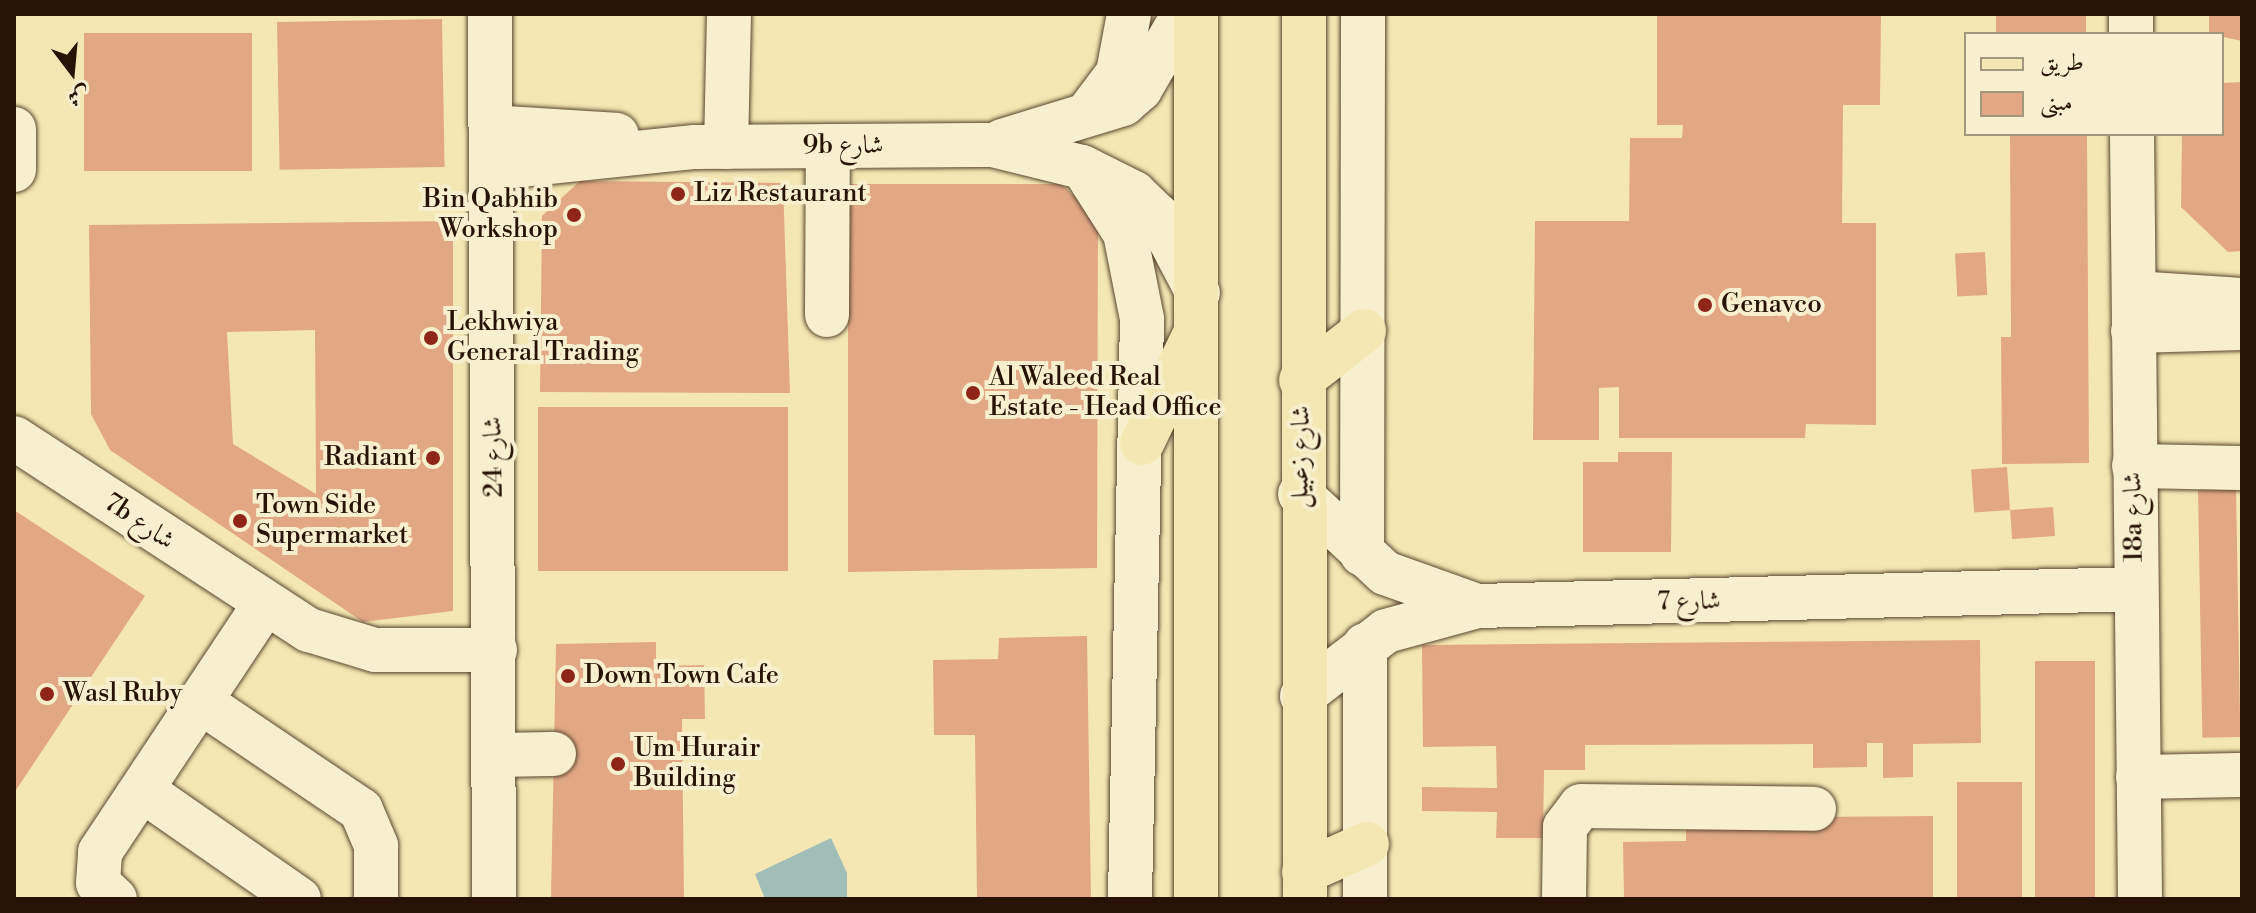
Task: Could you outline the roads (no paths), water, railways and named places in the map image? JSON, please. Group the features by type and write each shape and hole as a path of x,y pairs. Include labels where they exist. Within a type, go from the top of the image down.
{"main road":[{"path":"1196,14 1196,899"},
{"name":"شارع زعبيل","path":"1304,14 1300,494 1305,886"},
{"path":"1142,443 1198,310"},
{"path":"1301,380 1364,331"},
{"path":"1305,886 1367,844"}],"street":[{"name":"شارع 24","path":"490,14 496,664 494,899"},
{"path":"710,147 729,14"},
{"path":"1066,127 1118,73 1129,14"},
{"name":"9b شارع","path":"491,148 992,145 1102,116 1140,89 1184,14"},
{"path":"1362,554 1363,14"},
{"path":"14,129 14,170"},
{"name":"18a شارع","path":"2132,136 2140,899"},
{"name":"9b شارع","path":"992,145 1082,167 1134,193 1157,215 1198,310"},
{"path":"827,315 828,146"},
{"path":"1082,167 1109,202 1135,272 1142,443 1130,899"},
{"path":"2133,312 2242,300"},
{"path":"2133,312 2242,328"},
{"name":"7b شارع","path":"14,438 264,605 354,646 496,664"},
{"path":"2134,466 2242,468"},
{"name":"شارع 7","path":"1300,494 1362,554 1419,589 1478,606"},
{"name":"شارع 7","path":"1302,696 1365,645 1431,613 1478,606 1901,599 1991,589 2135,599"},
{"path":"115,899 98,883 96,863 264,605"},
{"path":"1365,645 1365,899"},
{"path":"201,702 361,810 376,846 376,899"},
{"path":"495,763 554,764"},
{"path":"2138,777 2242,775"},
{"path":"142,790 299,899"},
{"path":"1564,899 1565,827 1581,806 1814,809"}],"water":[{"path":"831,838 847,873 847,899 765,899 755,874"}],"place":[{"name":"Liz Restaurant","path":"678,194"},
{"name":"Bin Qabhib Workshop","path":"574,215"},
{"name":"Genavco","path":"1705,305"},
{"name":"Lekhwiya General Trading","path":"431,338"},
{"name":"Al Waleed Real Estate - Head Office","path":"973,393"},
{"name":"Radiant","path":"433,458"},
{"name":"Town Side Supermarket","path":"240,521"},
{"name":"Down Town Cafe","path":"568,676"},
{"name":"Wasl Ruby","path":"47,694"},
{"name":"Um Hurair Building","path":"618,764"}]}
